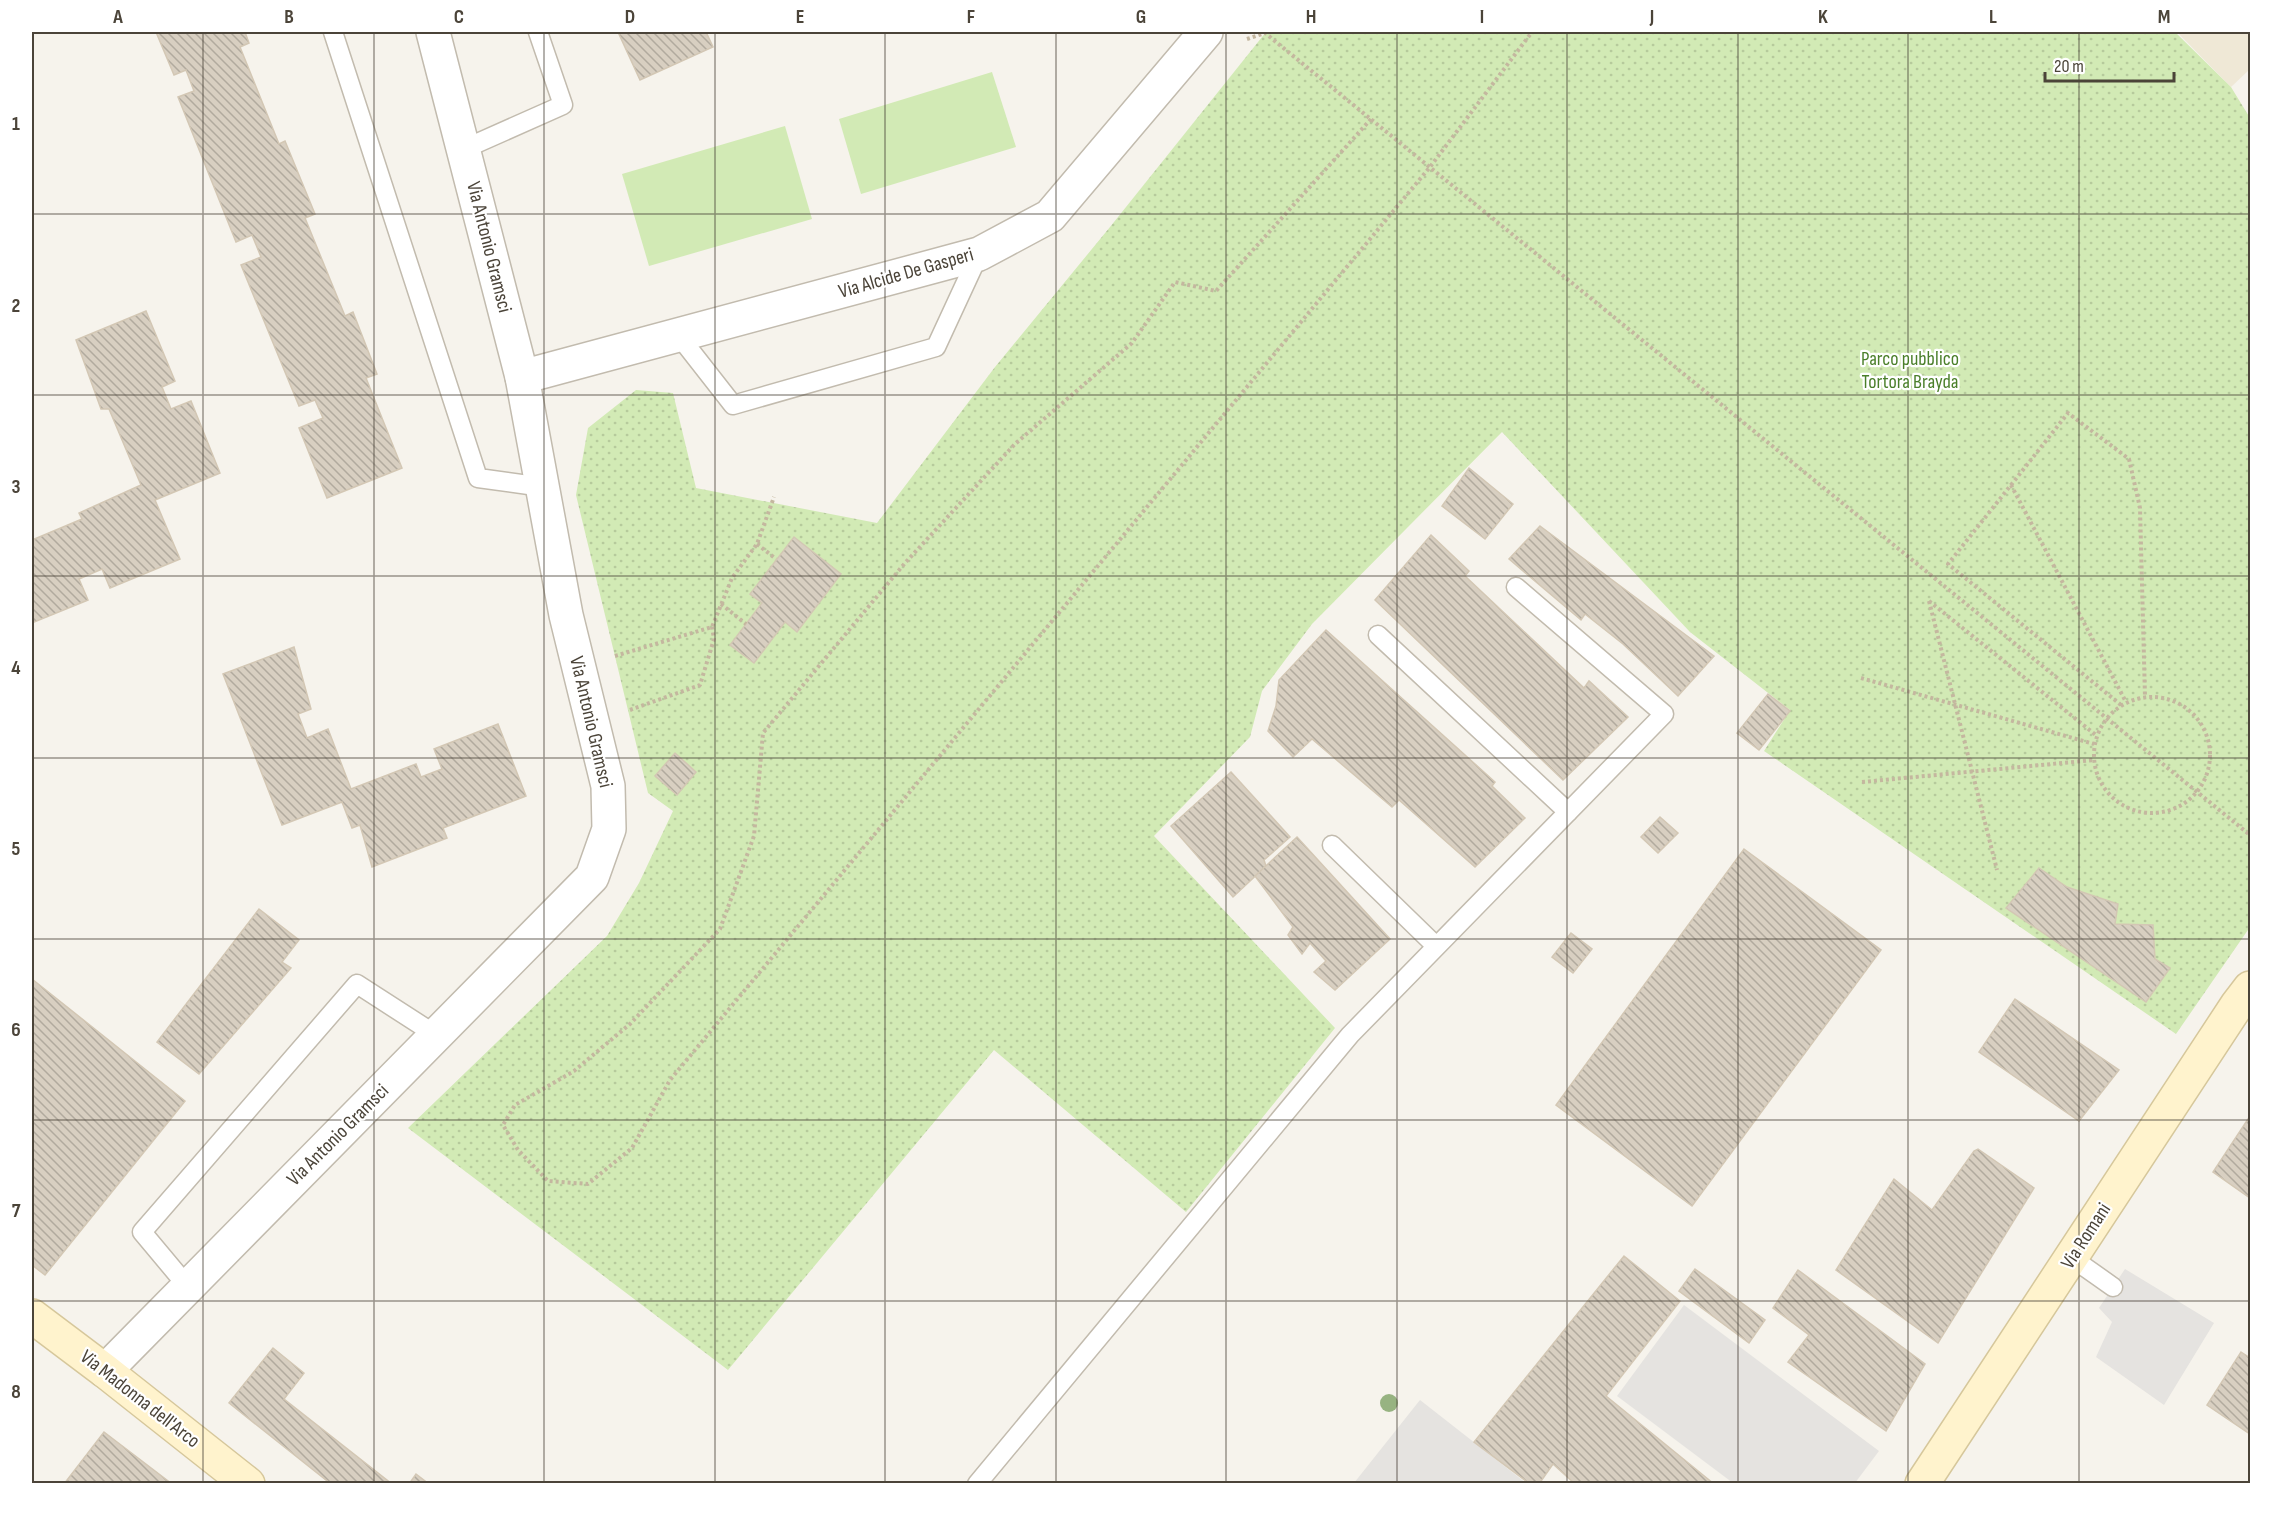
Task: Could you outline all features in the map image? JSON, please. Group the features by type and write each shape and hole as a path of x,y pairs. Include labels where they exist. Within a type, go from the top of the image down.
{"street":[{"name":"Via Antonio Gramsci","path":"105,1371 592,877 609,830 608,786 566,615 522,377 433,32"},
{"name":"Via Alcide De Gasperi","path":"522,377 980,254 1050,216 1206,32"},
{"name":"Via Romani","path":"1922,1484 2250,988"},
{"name":"Via Madonna dell'Arco","path":"32,1316 248,1484"}],"lane":[{"path":"333,32 478,478 543,487"},
{"path":"464,149 563,105 538,32"},
{"path":"679,336 733,405 936,347 980,254"},
{"path":"977,1484 1350,1035 1664,714 1516,587"},
{"path":"1378,634 1568,812"},
{"path":"1332,845 1437,946"},
{"path":"188,1287 142,1232 357,984 436,1035"},
{"path":"2072,1258 2113,1287"}],"path":[{"path":"1371,119 1216,291 1175,282 1132,343 1015,444 905,563 763,733 754,836 720,929 630,1024 574,1071 515,1105 503,1125 518,1150 548,1181 588,1184 632,1148 670,1080 1430,167 1532,32"},
{"path":"1247,39 1265,33 2250,835"},
{"path":"2121,705 1948,564 2068,413 2129,459 2140,508 2145,697"},
{"path":"2011,485 2126,702"},
{"path":"622,712 700,685 714,639 712,627 721,604 732,578 757,544 774,498"},
{"path":"757,544 776,559"},
{"path":"1997,870 1929,601 2097,736"},
{"path":"721,604 746,624"},
{"path":"609,658 712,627"},
{"path":"1861,678 2094,744"},
{"path":"2145,697 2169,698 2187,707 2201,722 2209,741 2211,760 2205,780 2194,797 2177,808 2157,814 2137,812 2119,803 2106,791 2097,775 2094,744 2102,723 2121,705 2145,697"},
{"path":"1862,782 2094,760"}],"shaded area":[{"path":"2177,32 2250,32 2250,69 2231,87"},
{"path":"2125,1269 2214,1323 2164,1405 2096,1357 2112,1322 2099,1308"},
{"path":"1684,1305 1879,1451 1855,1483 1733,1483 1617,1396"},
{"path":"1420,1400 1526,1483 1354,1483"}],"green space":[{"name":"Parco pubblico Tortora Brayda","path":"1266,32 2175,32 2231,87 2250,118 2250,927 2176,1034 1764,751 1790,710 1690,632 1502,432 1312,624 1262,691 1250,737 1154,836 1335,1028 1186,1212 994,1050 728,1370 408,1128 607,936 639,883 673,811 648,793 576,495 588,428 636,390 673,393 696,488 877,523 995,367"},
{"path":"992,72 1016,147 861,194 839,119"},
{"path":"785,126 812,219 649,266 622,174"}],"building":[{"path":"156,32 245,32 249,43 240,47 279,144 285,141 315,214 305,218 345,316 353,312 377,374 366,378 402,468 327,498 299,428 323,418 315,400 299,406 241,265 261,257 252,235 236,242 178,97 194,91 186,70 174,75"},
{"path":"618,32 706,32 713,47 640,80"},
{"path":"146,311 175,381 162,387 171,409 191,401 220,473 155,500 180,559 110,588 102,569 79,579 88,600 32,623 32,540 82,519 79,513 141,485 109,409 101,409 76,340"},
{"path":"1469,468 1513,504 1485,539 1442,506"},
{"path":"1540,526 1714,656 1678,696 1623,644 1585,614 1581,620 1509,559"},
{"path":"1431,535 1469,571 1465,576 1584,688 1589,681 1628,717 1563,780 1375,600"},
{"path":"794,537 841,574 797,632 785,622 754,663 730,645 762,603 750,594"},
{"path":"1326,630 1495,782 1492,786 1525,818 1475,867 1399,800 1392,807 1312,739 1293,757 1268,731 1276,706 1279,680"},
{"path":"294,647 311,709 298,714 307,738 328,729 351,789 416,764 421,777 442,769 434,749 498,724 526,796 443,828 447,838 372,867 360,825 352,828 342,802 282,825 223,674"},
{"path":"1768,694 1790,711 1759,750 1737,733"},
{"path":"675,753 696,772 677,795 655,776"},
{"path":"1231,772 1290,837 1264,860 1266,866 1233,897 1171,826"},
{"path":"1660,817 1678,833 1658,853 1641,837"},
{"path":"1297,837 1390,939 1335,990 1314,972 1326,961 1310,943 1302,954 1288,935 1293,927 1255,876"},
{"path":"1744,849 1881,950 1692,1206 1556,1105"},
{"path":"2039,868 2067,887 2118,904 2115,924 2153,925 2155,959 2170,968 2146,1002 2006,908"},
{"path":"259,909 299,940 282,962 291,968 199,1074 157,1042"},
{"path":"1571,933 1592,949 1573,973 1552,957"},
{"path":"32,979 185,1101 45,1275 32,1265"},
{"path":"2015,999 2119,1070 2079,1121 1979,1052"},
{"path":"2250,1116 2250,1198 2213,1172"},
{"path":"1978,1149 2034,1188 1938,1343 1836,1270 1894,1179 1932,1210 1974,1151"},
{"path":"1624,1256 1680,1301 1606,1396 1714,1484 1575,1484 1553,1464 1539,1484 1530,1484 1474,1442"},
{"path":"1695,1269 1765,1320 1749,1343 1679,1291"},
{"path":"1798,1270 1925,1364 1886,1431 1788,1362 1809,1335 1773,1308"},
{"path":"273,1348 304,1373 284,1399 392,1484 331,1484 229,1403"},
{"path":"2241,1352 2250,1358 2250,1434 2207,1405"},
{"path":"104,1432 172,1484 64,1484"},
{"path":"416,1474 429,1484 409,1484"}]}
